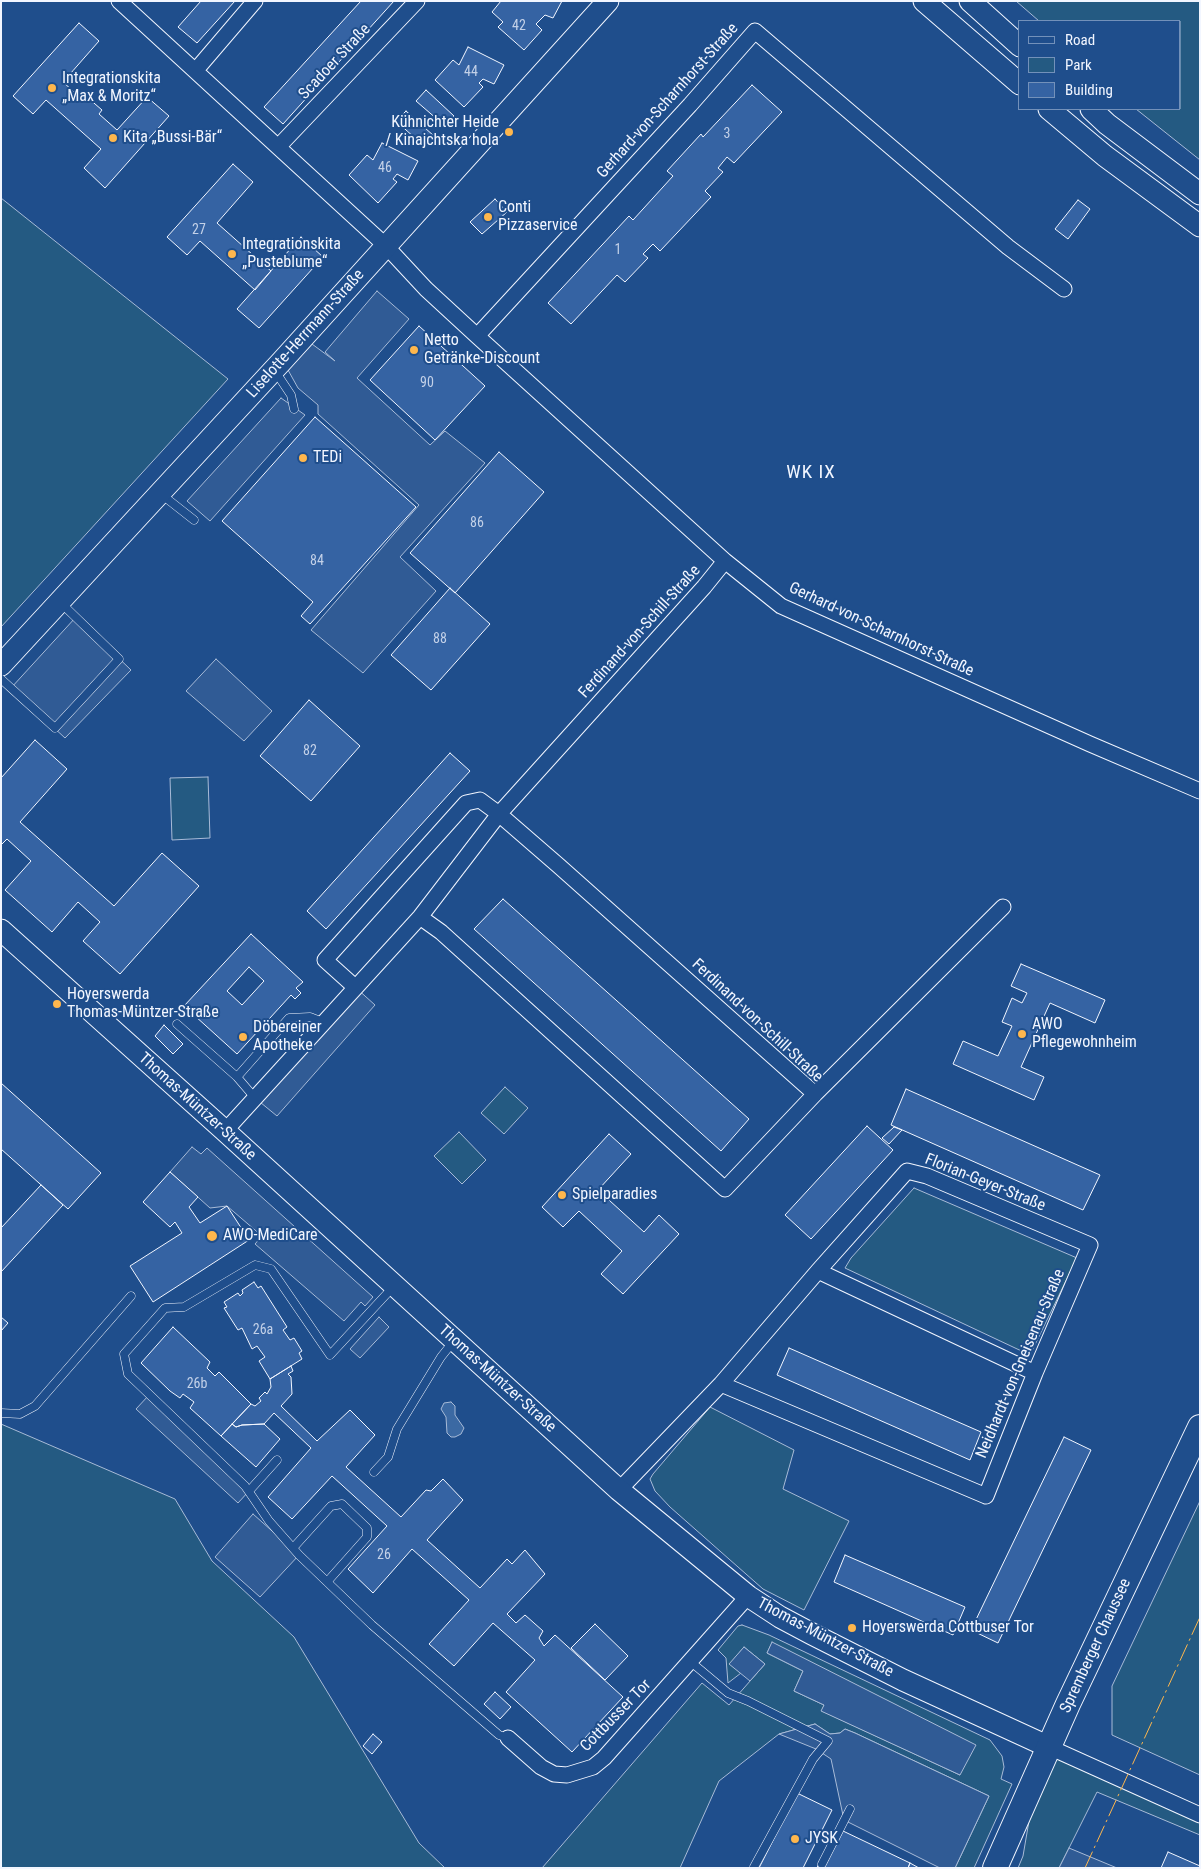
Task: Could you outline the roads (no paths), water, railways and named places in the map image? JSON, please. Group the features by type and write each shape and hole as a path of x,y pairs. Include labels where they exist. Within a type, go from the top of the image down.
{"main road":[{"name":"Spremberger Chaussee","path":"995,1868 1049,1747 1200,1427"}],"street":[{"path":"119,1 386,246"},
{"path":"196,70 255,1"},
{"name":"Scadoer Straße","path":"278,147 417,1"},
{"name":"Liselotte-Herrmann-Straße","path":"1,664 274,369 608,1"},
{"path":"924,1 1018,82"},
{"path":"970,1 1018,44"},
{"name":"Gerhard-von-Scharnhorst-Straße","path":"477,336 690,106 755,31 1008,247 1064,290"},
{"path":"1050,110 1105,156 1200,226"},
{"path":"1092,110 1107,124 1200,194"},
{"name":"Gerhard-von-Scharnhorst-Straße","path":"386,246 426,289 477,336 725,561 781,606 1200,791"},
{"name":"Ferdinand-von-Schill-Straße","path":"225,1131 420,917 499,814 704,587 725,561"},
{"name":"Ferdinand-von-Schill-Straße","path":"355,987 325,960 466,803 480,800 499,814 815,1094 725,1189 440,932 420,917"},
{"path":"815,1094 1003,907"},
{"name":"Thomas-Müntzer-Straße","path":"1,930 619,1490 748,1596 780,1617 819,1638 903,1680 1049,1747"},
{"name":"Florian-Geyer-Straße","path":"619,1490 721,1384 907,1171 927,1176 1090,1245"},
{"name":"Neidhardt-von-Gneisenau-Straße","path":"721,1384 986,1496 1034,1373 1090,1245"},
{"path":"818,1271 1034,1373"},
{"name":"Cottbusser Tor","path":"508,1738 541,1767 554,1774 567,1775 587,1769 604,1758 748,1596"},
{"path":"1049,1747 1200,1814"}],"lane":[{"path":"274,369 291,396 294,408"},
{"path":"160,493 194,520"},
{"path":"1,679 55,728 119,658 60,601"},
{"path":"238,1077 289,1018 310,1017 323,1022"},
{"path":"177,1024 238,1077 255,1098"},
{"path":"394,1286 330,1355 272,1269 255,1265 184,1308 165,1308 124,1354 128,1374 239,1479 269,1521 293,1548 372,1625 500,1736 508,1738"},
{"path":"1,1413 20,1414 35,1406 131,1296"},
{"path":"374,1472 388,1457 397,1429 441,1357 454,1341"},
{"path":"249,1491 277,1460"},
{"path":"293,1548 331,1506 342,1504 367,1528 367,1536 328,1582"},
{"path":"691,1662 728,1693 748,1700 828,1741 813,1759 754,1867"},
{"path":"822,1864 850,1809"}],"place":[{"name":"Integrationskita „Max & Moritz“","path":"52,88"},
{"name":"Kühnichter Heide / Kinajchtska hola","path":"509,132"},
{"name":"Kita „Bussi-Bär“","path":"113,138"},
{"name":"Conti Pizzaservice","path":"488,217"},
{"name":"Integrationskita „Pusteblume“","path":"232,254"},
{"name":"Netto Getränke-Discount","path":"414,350"},
{"name":"TEDi","path":"303,458"},
{"name":"Hoyerswerda Thomas-Müntzer-Straße","path":"57,1004"},
{"name":"AWO Pflegewohnheim","path":"1022,1034"},
{"name":"Döbereiner Apotheke","path":"243,1037"},
{"name":"Spielparadies","path":"562,1195"},
{"name":"AWO-MediCare","path":"212,1236"},
{"name":"Hoyerswerda Cottbuser Tor","path":"852,1628"},
{"name":"JYSK","path":"795,1839"}],"district":[{"name":"WK IX","path":"811,473"}]}
